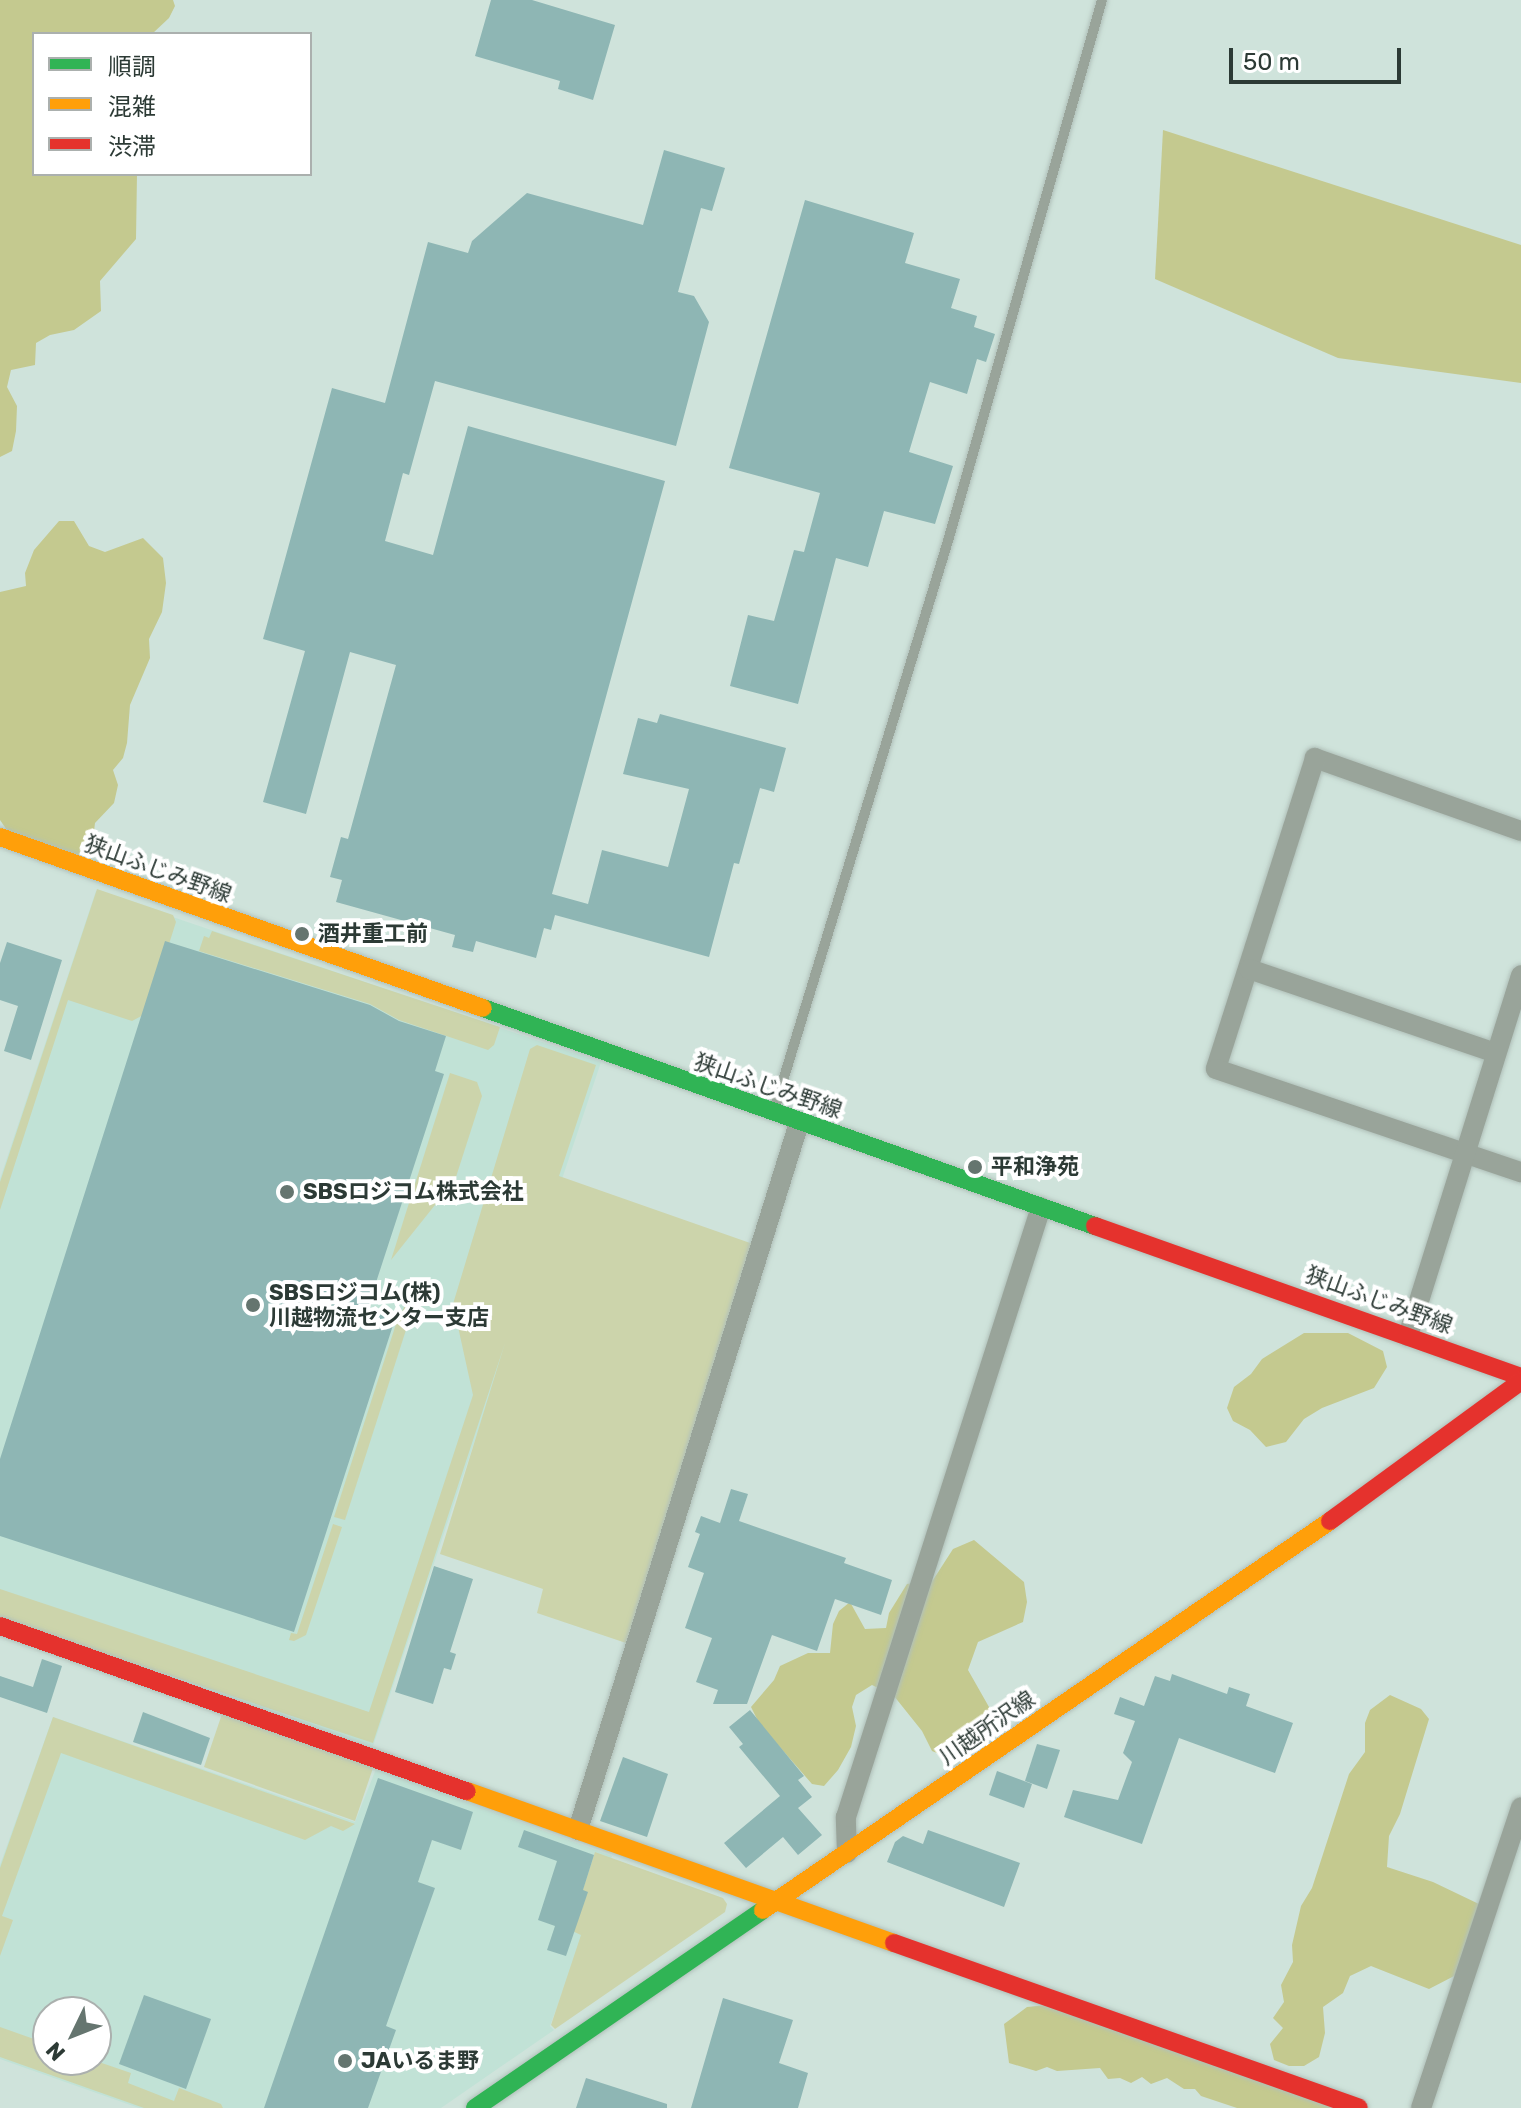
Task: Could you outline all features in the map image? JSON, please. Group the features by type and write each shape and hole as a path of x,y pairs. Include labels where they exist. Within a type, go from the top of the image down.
{"main road":[{"name":"狭山ふじみ野線","path":"0,837 799,1123 1408,1336 1521,1379"},
{"name":"川越所沢線","path":"475,2108 1379,1487 1521,1379"},
{"path":"0,1626 1359,2108"}],"street":[{"path":"1521,831 1315,758 1216,1069 1521,1172"},
{"path":"1249,969 1496,1053"},
{"path":"1408,1336 1521,975"},
{"path":"578,1830 799,1123"},
{"path":"847,1853 846,1817 1041,1207"},
{"path":"1421,2108 1521,1807"}],"lane":[{"path":"773,1113 948,541 1102,0"}],"shaded area":[{"path":"97,889 173,915 176,922 147,1013 132,1021 68,1000 0,1210 0,1182"},
{"path":"96,891 601,1062 373,1746 0,1620 0,1179"},
{"path":"212,931 500,1027 494,1045 488,1050 399,1020 370,1004 199,951 204,936 209,938"},
{"path":"537,1045 596,1065 559,1176 753,1244 626,1643 537,1613 543,1589 440,1554 505,1343 373,1743 0,1619 0,1589 369,1712 473,1395 453,1304 530,1049"},
{"path":"450,1073 477,1082 482,1096 455,1180 391,1260"},
{"path":"418,1279 422,1280 345,1520 334,1517 396,1324"},
{"path":"333,1524 342,1527 306,1635 289,1640 291,1633 297,1634"},
{"path":"223,1711 374,1765 355,1821 204,1767"},
{"path":"53,1717 355,1822 376,1769 612,1856 550,2026 554,2030 441,2108 139,2108 48,2076 112,2076 112,1996 32,1996 32,2070 0,2059 0,1865"},
{"path":"53,1717 355,1824 343,1831 331,1826 305,1840 61,1753 2,1916 13,1920 0,1956 0,1868"},
{"path":"595,1852 723,1898 727,1904 725,1912 555,2029 551,2025 581,1935 570,1930"},
{"path":"0,2027 32,2038 32,2068 0,2057"},
{"path":"112,2066 131,2073 128,2083 174,2101 179,2088 221,2104 223,2108 144,2108 54,2076 112,2076"}],"green space":[{"path":"0,0 173,0 175,6 169,18 154,32 32,32 32,176 137,176 136,239 100,281 101,311 74,330 50,335 36,343 35,365 11,370 7,387 17,406 16,431 12,451 0,457"},
{"path":"1163,130 1521,245 1521,383 1338,358 1155,279"},
{"path":"59,521 74,521 89,546 105,552 143,538 163,558 166,583 162,612 149,639 150,658 130,705 123,758 113,770 118,785 114,803 95,823 92,847 78,855 11,836 0,820 0,592 26,586 25,573 34,550"},
{"path":"1304,1333 1348,1333 1383,1351 1387,1367 1374,1388 1322,1408 1304,1419 1286,1442 1266,1447 1250,1430 1233,1421 1227,1408 1234,1387 1251,1374 1262,1359"},
{"path":"974,1540 1024,1582 1027,1602 1023,1622 978,1642 968,1670 989,1707 991,1725 946,1757 932,1751 922,1731 894,1696 872,1685 856,1695 852,1707 856,1726 851,1747 838,1770 824,1786 812,1784 759,1723 751,1707 774,1680 780,1666 808,1653 830,1653 833,1624 839,1611 850,1602 865,1629 886,1628 889,1613 907,1584 933,1580 953,1549"},
{"path":"1390,1695 1421,1709 1429,1719 1400,1814 1389,1836 1387,1867 1433,1882 1481,1905 1458,1974 1429,1989 1371,1966 1350,1976 1343,1993 1323,2007 1325,2033 1319,2057 1304,2066 1289,2066 1274,2060 1270,2044 1283,2028 1273,2018 1284,2002 1281,1985 1293,1962 1292,1945 1301,1906 1312,1888 1349,1774 1365,1752 1365,1723 1370,1710"},
{"path":"1047,2005 1337,2108 1237,2108 1201,2096 1195,2089 1184,2089 1167,2078 1151,2084 1142,2077 1131,2083 1120,2078 1108,2079 1100,2068 1057,2071 1047,2067 1036,2071 1009,2063 1004,2024 1027,2007"}],"building":[{"path":"491,0 532,0 615,25 593,100 558,89 560,81 475,56"},
{"path":"664,150 725,168 712,211 701,208 678,292 694,296 709,322 676,446 435,381 409,475 403,473 385,541 433,555 468,426 665,481 552,894 588,904 602,850 668,867 689,789 623,774 638,718 657,723 660,714 786,748 774,792 760,788 739,864 734,863 709,957 555,915 551,930 544,928 536,958 476,941 473,952 452,947 455,935 336,902 342,880 330,877 341,837 348,839 396,665 350,652 306,814 263,802 305,651 263,639 332,388 385,403 428,242 468,253 472,241 527,193 643,225"},
{"path":"805,200 914,233 905,263 960,279 951,308 977,316 974,327 995,334 986,362 977,359 967,394 930,382 909,452 953,466 935,524 884,511 868,567 836,558 798,704 730,686 748,615 774,621 794,550 804,552 820,493 729,468"},
{"name":"SBSロジコム株式会社","path":"165,941 370,1005 399,1021 446,1036 435,1071 444,1074 367,1310 395,1319 294,1632 0,1536 0,1459"},
{"path":"7,942 62,960 31,1060 4,1051 18,1006 0,1000 0,963"},
{"path":"731,1489 748,1494 739,1521 846,1558 844,1563 892,1580 881,1615 835,1599 817,1651 772,1635 747,1704 713,1704 718,1690 696,1682 712,1638 685,1628 704,1573 688,1567 700,1534 695,1532 701,1516 720,1523"},
{"path":"434,1566 473,1579 450,1652 456,1654 451,1670 444,1668 433,1704 395,1692"},
{"path":"42,1659 62,1666 47,1713 0,1697 0,1676 33,1687"},
{"path":"1172,1674 1227,1694 1229,1687 1250,1694 1246,1706 1293,1723 1275,1773 1179,1738 1142,1844 1064,1817 1073,1790 1118,1800 1132,1762 1123,1753 1135,1721 1114,1714 1120,1697 1144,1706 1155,1676 1170,1681"},
{"path":"750,1710 804,1776 798,1780 812,1797 798,1808 822,1835 798,1855 783,1837 746,1868 724,1843 780,1796 739,1747 743,1744 729,1727"},
{"path":"143,1712 210,1738 201,1765 133,1742"},
{"path":"1037,1744 1060,1750 1047,1789 1025,1781"},
{"path":"623,1757 668,1774 647,1837 600,1821"},
{"path":"997,1771 1032,1784 1024,1808 989,1795"},
{"path":"378,1778 473,1812 461,1850 432,1840 418,1882 435,1888 386,2026 396,2030 368,2108 264,2108"},
{"path":"524,1830 594,1855 583,1890 588,1892 566,1956 547,1950 555,1926 538,1920 557,1861 518,1847"},
{"path":"928,1830 1020,1863 1004,1907 887,1862 895,1842 903,1836 923,1844"},
{"path":"144,1995 211,2019 186,2089 119,2064"},
{"path":"723,1998 793,2020 779,2063 808,2073 798,2108 691,2108"},
{"path":"586,2078 667,2104 667,2108 576,2108"}],"traffic: fast":[{"path":"483,1008 1095,1226"},
{"path":"475,2108 763,1910"}],"traffic: slow":[{"path":"0,837 483,1008"},
{"path":"763,1910 1330,1521"},
{"path":"467,1791 894,1943"}],"traffic: jam":[{"path":"1095,1226 1521,1377"},
{"path":"1330,1521 1521,1381"},
{"path":"0,1626 467,1791"},
{"path":"894,1943 1359,2108"}],"place":[{"name":"酒井重工前","path":"302,934"},
{"name":"平和浄苑","path":"975,1167"},
{"name":"SBSロジコム株式会社","path":"287,1192"},
{"name":"SBSロジコム(株) 川越物流センター支店","path":"253,1305"},
{"name":"JAいるま野","path":"345,2061"}]}
